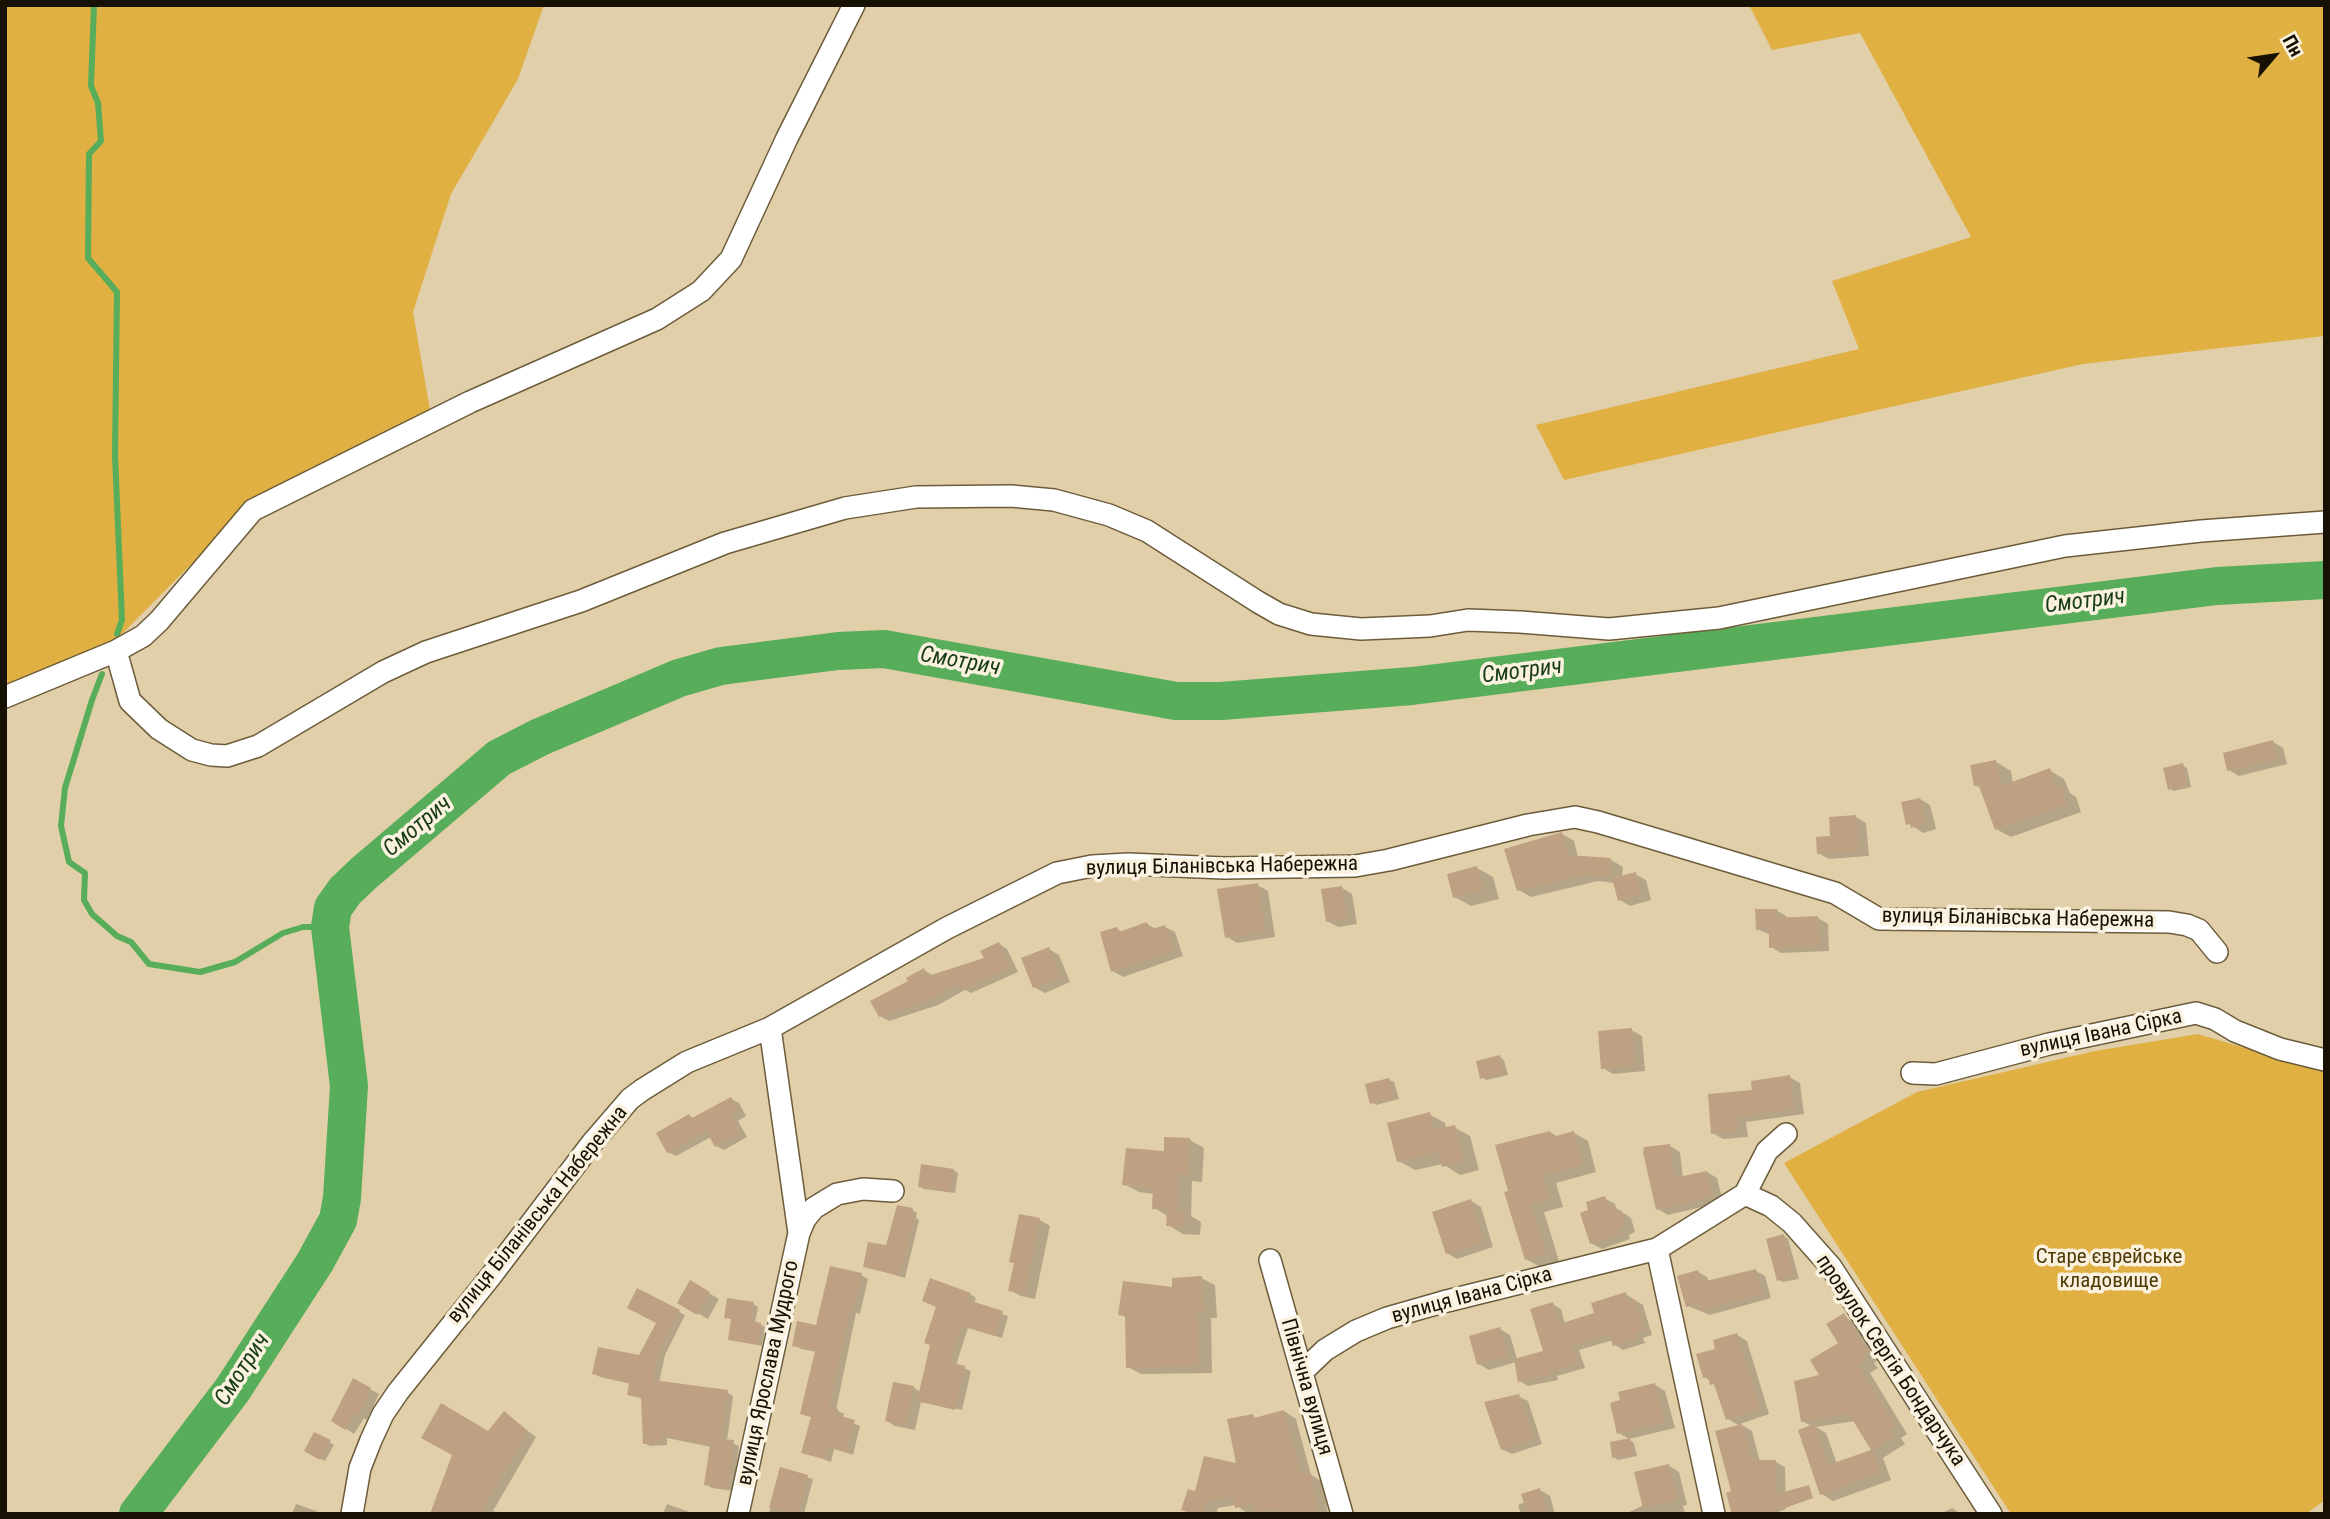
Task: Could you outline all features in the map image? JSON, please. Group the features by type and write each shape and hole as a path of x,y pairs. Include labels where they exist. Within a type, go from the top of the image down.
{"street":[{"path":"5,697 116,651 143,636 159,621 253,510 470,402 657,319 701,291 731,259 787,138 854,5"},
{"path":"116,651 130,701 159,729 192,750 227,756 258,746 383,671 426,652 581,600 725,543 845,508 916,497 1011,496 1054,500 1110,514 1147,531 1279,614 1311,624 1361,629 1430,626 1468,620 1609,629 1718,618 2065,546 2201,531 2325,522"},
{"name":"вулиця Біланівська Набережна","path":"352,1514 360,1468 383,1414 617,1113 642,1090 687,1062 770,1028 947,928 1057,873 1092,866 1128,864 1224,868 1355,866 1528,825 1576,817 1835,893 1879,919 2169,922 2199,930 2217,952"},
{"name":"вулиця Івана Сірка","path":"1912,1073 1936,1074 2049,1044 2196,1013 2280,1049 2325,1060"},
{"path":"770,1028 799,1233"},
{"path":"1745,1194 1767,1151 1786,1134"},
{"path":"799,1233 805,1219 825,1200 863,1189 893,1191"},
{"name":"вулиця Івана Сірка","path":"1302,1372 1325,1350 1345,1337 1387,1318 1657,1249 1745,1194"},
{"name":"провулок Сергія Бондарчука","path":"1745,1194 1771,1206 1792,1223 1831,1267 1991,1514"},
{"name":"вулиця Ярослава Мудрого","path":"738,1514 799,1233"},
{"path":"1657,1249 1714,1514"},
{"name":"Північна вулиця","path":"1269,1260 1342,1514"}],"green space":[{"path":"5,5 544,5 518,79 451,194 413,312 430,410 235,520 114,642 5,690"},
{"path":"1749,5 2325,5 2325,336 2083,364 1564,480 1536,425 1859,349 1832,281 1971,237 1860,33 1772,50"},
{"name":"Старе єврейське кладовище","path":"2198,1034 2325,1072 2325,1500 2306,1514 2011,1514 1784,1163 1917,1092 2095,1051"}],"building":[{"path":"2273,740 2278,759 2227,771 2223,753"},
{"path":"1996,760 2001,786 2050,768 2057,788 2061,786 2067,804 1995,830 1979,786 1974,786 1970,765"},
{"path":"2183,763 2187,785 2168,790 2163,768"},
{"path":"1920,798 1926,824 1911,828 1910,824 1906,825 1901,802"},
{"path":"1856,815 1859,851 1817,854 1816,837 1830,836 1829,817"},
{"path":"1562,832 1568,855 1611,858 1610,877 1585,875 1517,891 1504,849"},
{"path":"1477,866 1484,890 1453,898 1447,874"},
{"path":"1636,872 1641,895 1618,901 1612,878"},
{"path":"1258,883 1266,932 1225,938 1217,889"},
{"path":"1342,886 1347,919 1326,922 1321,889"},
{"path":"1755,909 1777,909 1777,918 1818,916 1820,946 1769,948 1769,929 1756,930"},
{"path":"1147,922 1149,930 1165,925 1174,951 1111,972 1100,932 1117,927 1119,932"},
{"path":"999,942 1011,967 974,985 961,989 959,984 930,1000 879,1017 870,1001 908,981 906,978 924,968 928,976 984,958 980,951"},
{"path":"1049,947 1061,977 1033,988 1021,958"},
{"path":"1632,1028 1635,1066 1601,1069 1598,1031"},
{"path":"1500,1055 1504,1073 1480,1079 1476,1061"},
{"path":"1790,1075 1794,1109 1737,1117 1738,1131 1711,1134 1708,1094 1752,1090 1751,1081"},
{"path":"1389,1078 1395,1097 1370,1104 1365,1084"},
{"path":"731,1097 740,1112 731,1116 740,1133 715,1147 706,1131 667,1153 656,1133 689,1114 692,1118"},
{"path":"1430,1112 1434,1130 1455,1125 1464,1161 1442,1167 1439,1152 1397,1162 1387,1123"},
{"path":"1550,1131 1552,1137 1574,1131 1583,1165 1543,1175 1550,1200 1531,1205 1546,1253 1525,1260 1504,1192 1508,1191 1495,1145"},
{"path":"1164,1137 1190,1138 1188,1175 1178,1174 1177,1210 1152,1209 1153,1188 1122,1185 1126,1148 1164,1151"},
{"path":"1670,1144 1674,1178 1707,1171 1713,1197 1656,1210 1644,1147"},
{"path":"921,1164 954,1169 950,1192 918,1187"},
{"path":"1605,1196 1608,1205 1613,1204 1615,1212 1621,1210 1626,1227 1619,1229 1621,1234 1590,1244 1580,1213 1588,1210 1586,1202"},
{"path":"1471,1199 1484,1242 1446,1254 1432,1212"},
{"path":"897,1205 913,1208 912,1214 915,1216 900,1276 863,1267 868,1242 886,1245"},
{"path":"1167,1210 1185,1211 1185,1227 1166,1226"},
{"path":"1019,1214 1040,1218 1025,1294 1008,1291 1014,1263 1009,1262"},
{"path":"1784,1234 1795,1276 1777,1281 1766,1239"},
{"path":"830,1266 862,1273 854,1311 850,1311 830,1406 838,1409 837,1415 855,1420 846,1452 828,1447 824,1459 801,1453 811,1417 800,1414 815,1351 792,1346 797,1321 816,1325"},
{"path":"1756,1269 1763,1293 1700,1311 1698,1304 1686,1307 1677,1276 1698,1270 1702,1282"},
{"path":"1202,1276 1204,1311 1198,1312 1199,1366 1126,1368 1125,1316 1118,1315 1123,1281 1172,1287 1172,1278"},
{"path":"930,1278 971,1293 968,1300 1003,1311 995,1336 962,1326 950,1362 965,1366 955,1410 917,1401 930,1345 924,1343 936,1307 922,1301"},
{"path":"690,1280 710,1292 697,1315 677,1303"},
{"path":"637,1288 680,1310 659,1351 653,1380 728,1390 721,1439 734,1440 728,1489 704,1485 710,1445 661,1436 661,1443 643,1444 641,1398 627,1395 629,1383 592,1374 598,1347 639,1355 656,1323 627,1308"},
{"path":"1626,1292 1628,1301 1635,1299 1645,1330 1636,1333 1637,1339 1613,1346 1609,1334 1572,1346 1578,1364 1549,1372 1550,1375 1518,1382 1514,1359 1543,1351 1530,1309 1553,1302 1559,1324 1594,1313 1591,1303"},
{"path":"727,1298 754,1302 751,1321 761,1323 758,1345 728,1340 731,1319 724,1318"},
{"path":"1844,1313 1869,1352 1863,1355 1867,1361 1859,1366 1896,1427 1890,1431 1894,1437 1872,1451 1881,1473 1820,1495 1798,1430 1814,1424 1828,1465 1871,1450 1849,1414 1801,1422 1794,1381 1819,1375 1810,1360 1838,1343 1826,1324"},
{"path":"1500,1327 1508,1356 1477,1365 1469,1336"},
{"path":"1737,1333 1760,1409 1726,1420 1714,1384 1710,1385 1708,1377 1703,1378 1696,1354 1715,1349 1713,1340"},
{"path":"353,1378 371,1388 358,1416 354,1414 345,1430 331,1421"},
{"path":"893,1382 914,1386 906,1426 885,1421"},
{"path":"1655,1383 1665,1422 1617,1434 1610,1403 1620,1400 1618,1392"},
{"path":"1519,1394 1534,1439 1501,1450 1484,1402"},
{"path":"441,1403 488,1431 504,1411 528,1431 480,1514 430,1514 452,1455 421,1438"},
{"path":"1284,1410 1301,1474 1311,1473 1318,1514 1277,1514 1276,1509 1254,1513 1252,1504 1235,1508 1233,1497 1206,1502 1202,1514 1181,1510 1188,1489 1195,1491 1204,1456 1236,1463 1227,1419 1253,1414 1254,1418"},
{"path":"1742,1424 1752,1460 1776,1460 1776,1494 1809,1485 1813,1498 1768,1514 1732,1514 1726,1493 1731,1491 1715,1431"},
{"path":"314,1432 331,1440 320,1460 304,1451"},
{"path":"1630,1438 1633,1454 1612,1458 1610,1442"},
{"path":"1669,1464 1678,1500 1643,1508 1634,1472"},
{"path":"780,1467 808,1475 798,1514 769,1508"},
{"path":"1540,1488 1547,1514 1527,1514 1521,1494"}],"waterway":[{"path":"94,5 91,86 98,103 101,141 89,154 88,258 117,292 115,456 122,620 117,634"},
{"name":"Смотрич","path":"138,1514 233,1389 315,1262 338,1220 342,1198 349,1086 330,927 333,908 345,891 364,873 499,758 540,737 679,678 721,666 838,651 884,649 1176,701 1221,701 1412,686 2217,586 2325,580"},
{"path":"102,674 65,788 61,826 69,862 85,873 84,900 92,914 117,936 131,942 149,964 200,972 235,962 283,933 303,927 330,927"}]}
